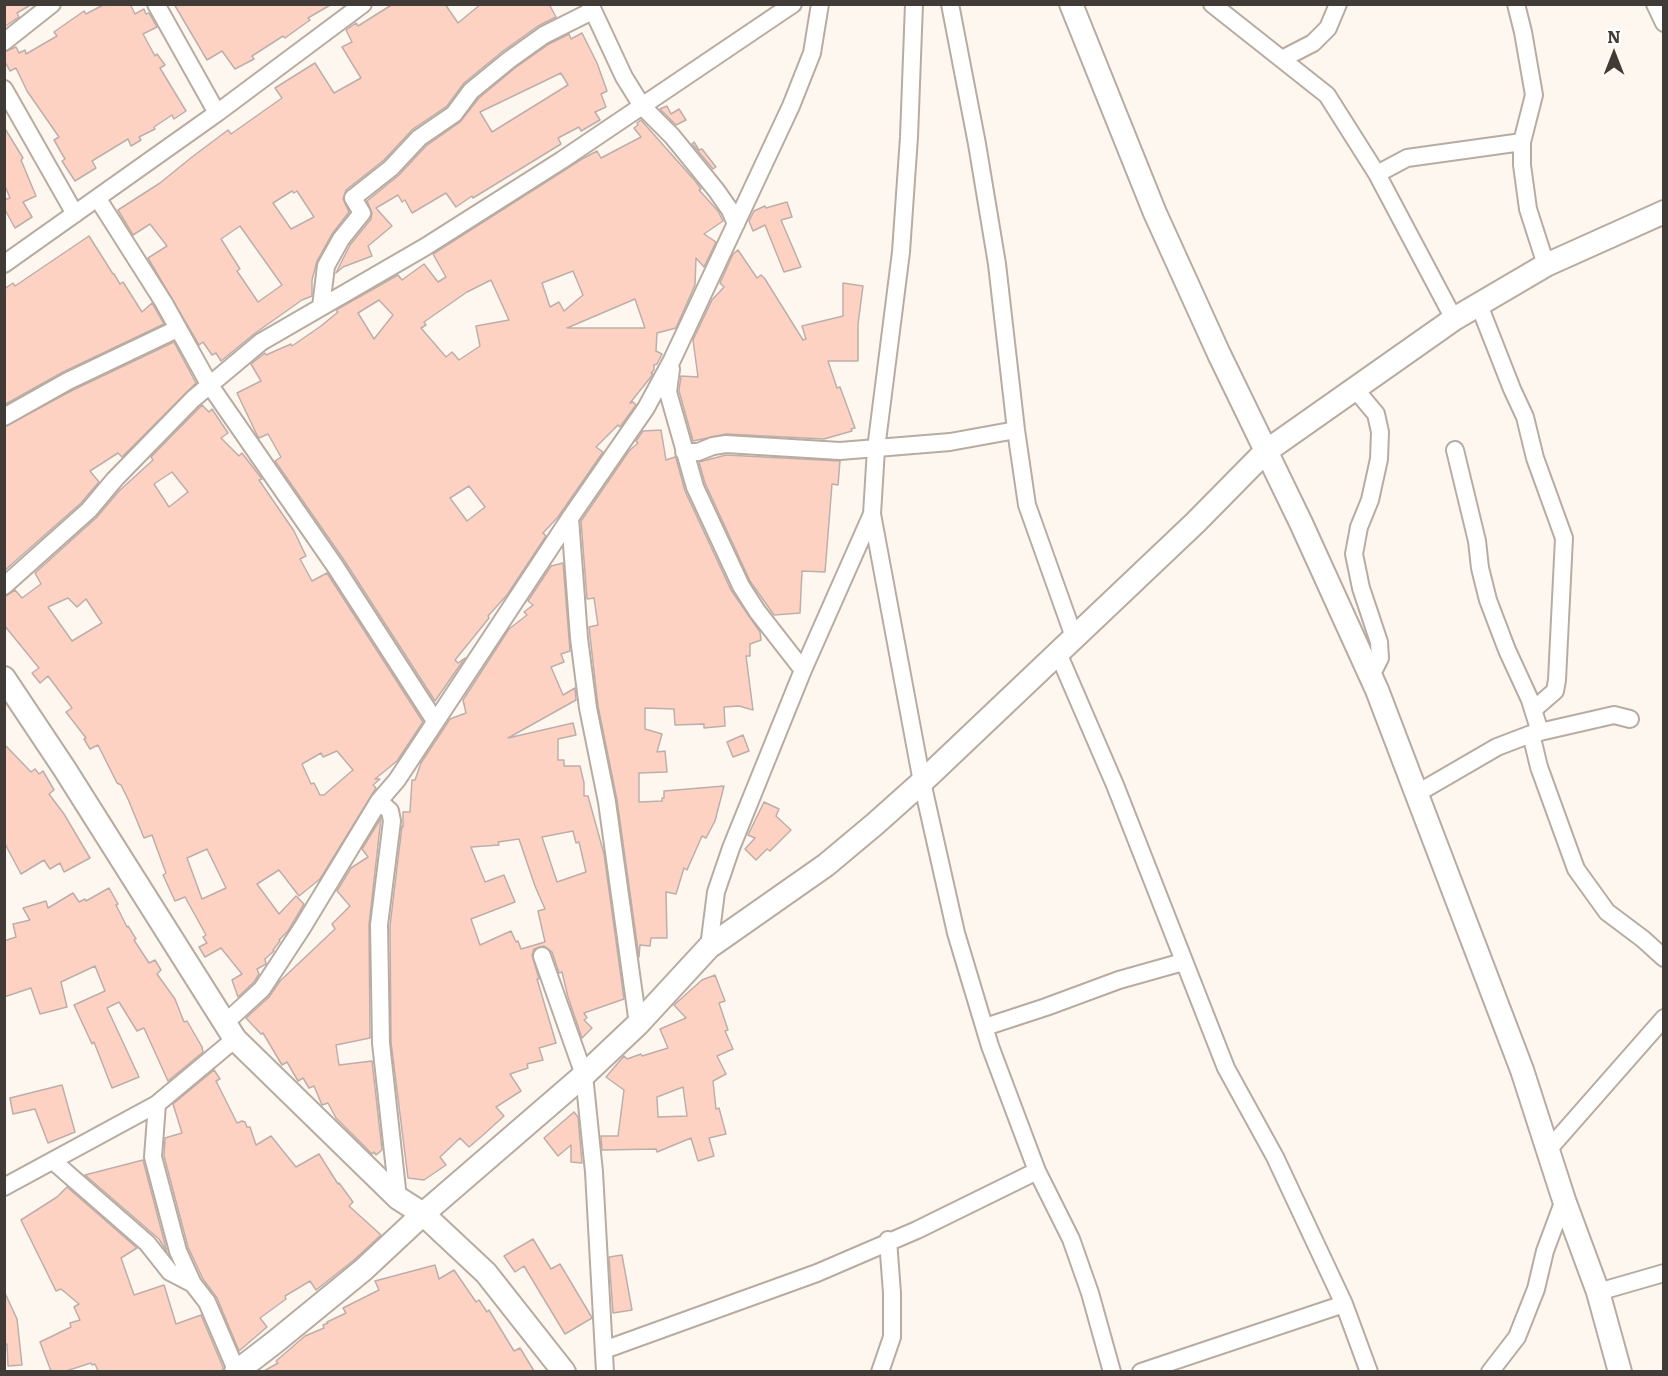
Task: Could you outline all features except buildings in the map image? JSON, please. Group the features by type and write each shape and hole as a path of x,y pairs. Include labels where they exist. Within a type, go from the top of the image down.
{"street":[{"path":"4,42 52,4"},
{"path":"156,4 217,113"},
{"path":"4,264 217,113 363,4"},
{"path":"4,586 89,510 123,471 209,384 261,342 424,247 562,160 793,4"},
{"path":"4,1188 158,1104 229,1032 262,989 379,801 397,780 570,518 646,408 672,360 791,106 812,53 820,4"},
{"path":"914,4 909,137 901,252 876,449 872,514 922,782 956,933 985,1027 1037,1171 1071,1239 1090,1293 1112,1371"},
{"path":"950,4 997,264 1027,505 1066,645 1115,785 1226,1068 1275,1156 1344,1304 1369,1371"},
{"path":"1071,4 1155,213 1265,452 1301,523 1370,678 1522,1070 1564,1200 1598,1292 1620,1371"},
{"path":"1212,4 1327,95 1377,174 1454,319"},
{"path":"1282,59 1313,43 1328,28 1338,4"},
{"path":"1516,4 1534,95 1522,142 1522,165 1528,209 1546,266"},
{"path":"1655,4 1664,23"},
{"path":"321,307 326,266 341,239 362,213 353,198 391,168 419,138 454,114 471,91 508,60 544,35 591,8 624,77 642,106 672,136 716,189 736,224"},
{"path":"4,89 75,214"},
{"path":"1377,174 1407,158 1522,142"},
{"path":"98,199 164,303 209,384 335,566 435,721"},
{"path":"158,1104 153,1157 178,1251 193,1284 207,1302 237,1371 363,1270 423,1214 584,1075 638,1024 709,947 826,865 922,782 1195,523 1265,452 1454,319 1546,266 1664,212"},
{"path":"1479,305 1525,417 1535,458 1564,538 1557,680 1555,691 1533,710"},
{"path":"4,417 68,381 177,329"},
{"path":"672,360 668,392 695,487 741,586 757,611 803,670"},
{"path":"1354,389 1376,414 1380,432 1379,459 1370,500 1359,527 1354,554 1361,588 1379,642 1380,658 1370,678"},
{"path":"684,452 698,452 726,444 840,451 876,449 950,442 1016,430"},
{"path":"1455,450 1477,541 1480,568 1488,600 1533,710 1539,767 1576,869 1607,912 1664,958"},
{"path":"709,947 716,892 731,848 803,670 872,514"},
{"path":"570,518 586,696 607,802 638,1024"},
{"path":"4,678 105,833 229,1032 398,1198 423,1214 486,1273 556,1369"},
{"path":"1416,794 1497,747 1536,733 1614,715 1630,718"},
{"path":"379,801 390,811 392,820 379,926 381,1044 398,1198"},
{"path":"542,956 584,1075 594,1172 605,1371"},
{"path":"985,1027 1119,980 1183,962"},
{"path":"1548,1150 1664,1018"},
{"path":"53,1161 147,1243 170,1272 193,1284"},
{"path":"604,1350 817,1273 888,1240 917,1230 1037,1171"},
{"path":"1490,1371 1517,1337 1536,1289 1545,1251 1564,1200"},
{"path":"880,1371 892,1337 892,1293 888,1240"},
{"path":"1598,1292 1664,1273"},
{"path":"1141,1371 1344,1304"}]}
